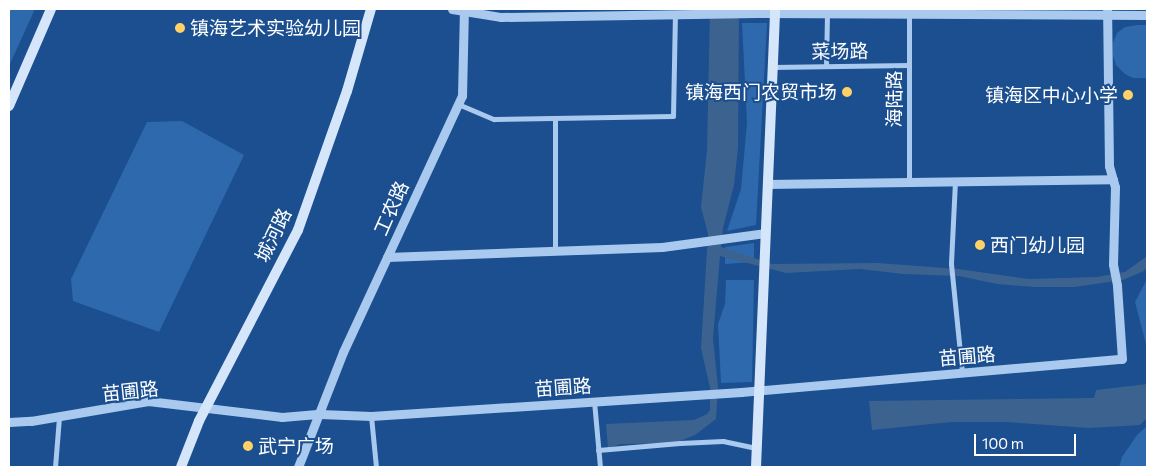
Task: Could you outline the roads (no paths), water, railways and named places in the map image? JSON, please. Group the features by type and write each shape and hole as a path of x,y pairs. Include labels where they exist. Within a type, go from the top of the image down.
{"main road":[{"path":"9,106 51,9"},
{"name":"城河路","path":"182,467 199,421 208,407 298,230 347,91 371,9"},
{"path":"756,467 774,11"}],"street":[{"path":"452,9 501,16 774,11 909,15 1107,12 1147,16"},
{"name":"工农路","path":"298,467 343,352 462,96 464,11"},
{"path":"767,184 1113,179 1108,166 1107,12"},
{"path":"458,104 494,119 673,116 675,14"},
{"path":"826,14 826,66"},
{"name":"海陆路","path":"909,15 909,182"},
{"name":"菜场路","path":"772,67 909,65"},
{"path":"555,118 555,251"},
{"name":"苗圃路","path":"9,422 59,417 148,401 282,416 320,414 371,416 760,390 1122,359 1117,285 1113,264 1113,179"},
{"path":"955,181 952,264 962,373"},
{"path":"387,257 662,247 765,234"},
{"path":"594,401 600,467"},
{"path":"371,416 376,467"},
{"path":"55,467 59,417"},
{"path":"598,450 680,442 723,442 756,448"}],"place":[{"name":"镇海艺术实验幼儿园","path":"180,28"},
{"name":"镇海西门农贸市场","path":"847,92"},
{"name":"镇海区中心小学","path":"1128,95"},
{"name":"西门幼儿园","path":"980,245"},
{"name":"武宁广场","path":"248,446"}]}
